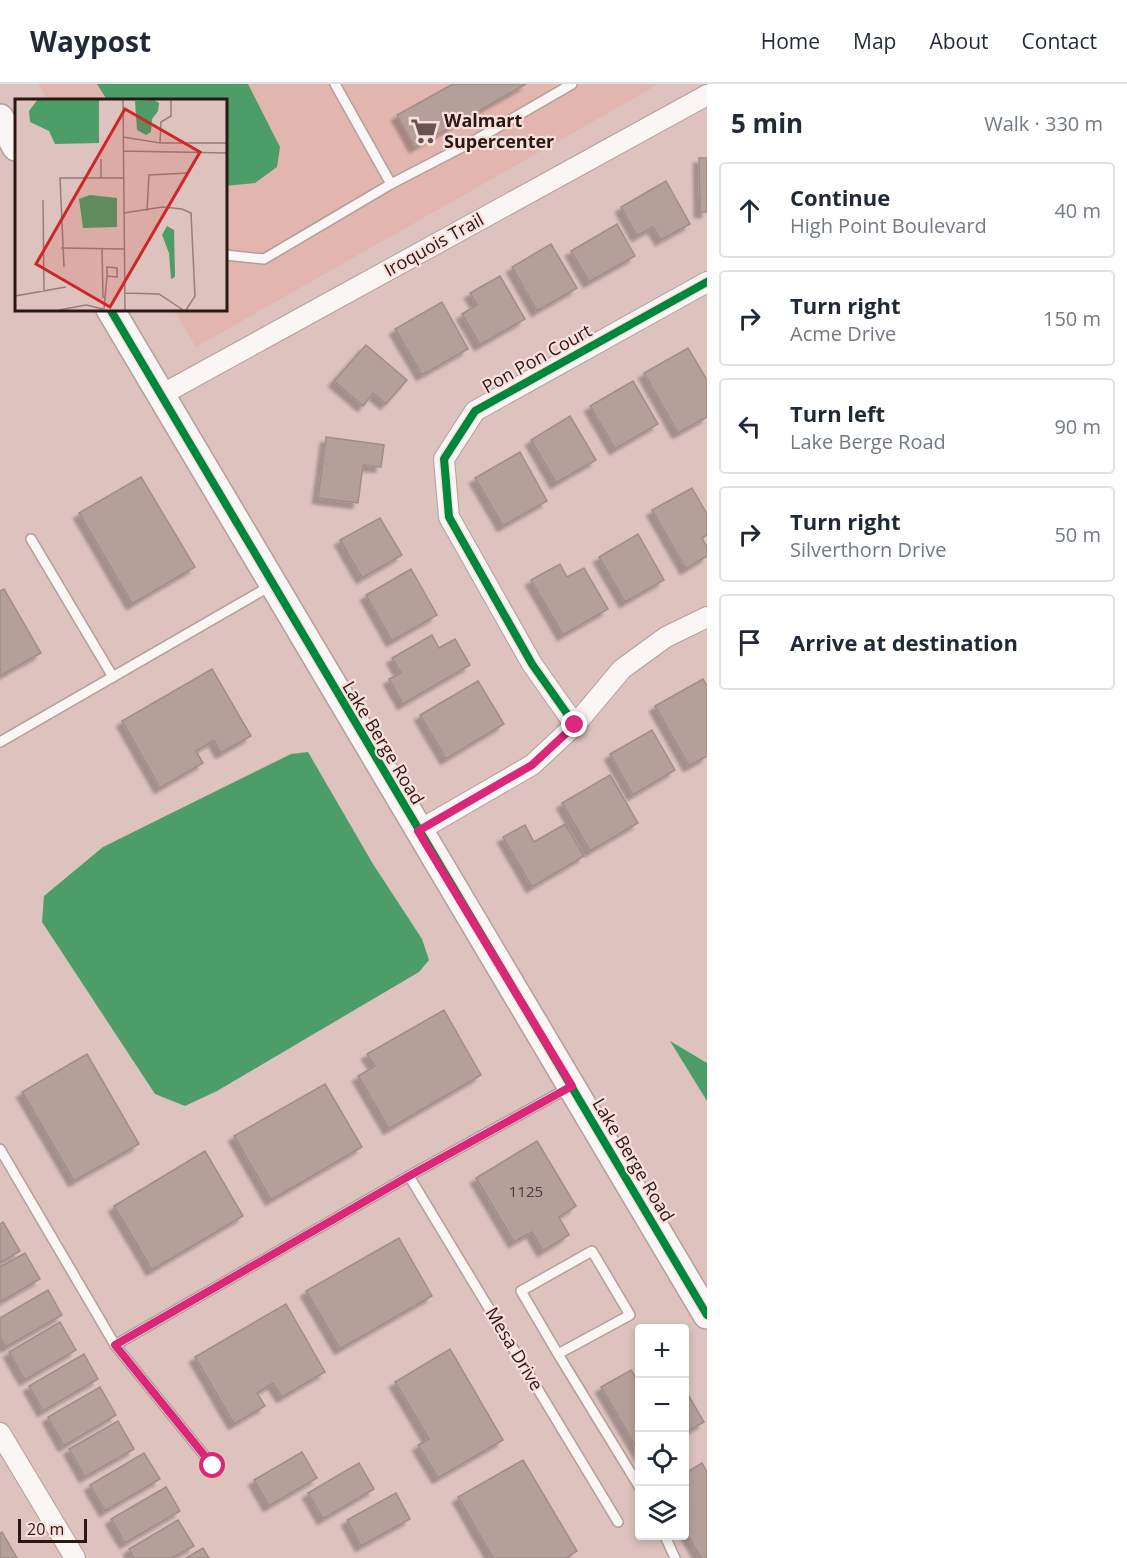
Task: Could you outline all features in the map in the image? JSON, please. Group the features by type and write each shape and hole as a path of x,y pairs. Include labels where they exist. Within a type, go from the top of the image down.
{"street":[{"name":"Iroquois Trail","path":"161,395 707,95"},
{"path":"0,118 15,145"},
{"name":"Pon Pon Court","path":"575,725 532,664 449,517 444,459 475,411 707,282"},
{"name":"Lake Berge Road","path":"111,310 707,1315"},
{"path":"418,831 532,765 575,725 622,669 666,637 707,617"},
{"path":"0,1433 75,1558"}],"lane":[{"path":"335,84 391,184"},
{"path":"226,255 264,259 391,184 472,142 572,84"},
{"path":"31,539 113,677"},
{"path":"0,742 272,585"},
{"path":"115,1345 409,1176 572,1086"},
{"path":"0,1149 115,1345 213,1466"},
{"name":"Mesa Drive","path":"409,1176 618,1522"},
{"path":"558,1354 630,1315 592,1251 521,1291 558,1354 638,1486"},
{"path":"667,1540 675,1558"}],"shaded area":[{"path":"38,84 659,84 196,347 174,310 226,310 226,99 47,99"},
{"path":"97,84 248,84 280,147 277,167 255,183 226,186 226,99 106,99"},
{"path":"308,752 373,864 422,939 429,960 419,972 217,1091 185,1106 155,1094 42,922 44,896 103,847 291,754"},
{"path":"670,1041 707,1063 707,1101"}],"building":[{"name":"Walmart Supercenter","path":"453,84 526,84 415,147 397,115"},
{"path":"699,158 707,158 707,212 700,212"},
{"path":"666,181 690,224 661,240 653,227 637,236 621,207"},
{"path":"617,224 635,256 589,282 571,251"},
{"path":"551,244 577,288 537,311 512,267"},
{"path":"500,276 525,319 480,345 462,314 477,305 470,293"},
{"path":"442,302 468,349 422,375 395,329"},
{"path":"366,345 407,380 386,404 373,393 363,406 334,381"},
{"path":"688,348 707,380 707,417 678,433 644,373"},
{"path":"633,381 658,424 615,449 590,406"},
{"path":"570,416 596,460 556,483 531,440"},
{"path":"326,437 384,445 381,467 363,465 358,503 318,498"},
{"path":"520,452 547,501 503,526 475,478"},
{"path":"141,477 195,567 132,604 79,513"},
{"path":"692,488 707,514 707,535 702,538 707,547 707,556 686,569 652,510"},
{"path":"380,518 402,555 362,578 340,540"},
{"path":"638,534 664,580 625,602 599,557"},
{"path":"560,564 567,577 584,568 608,609 563,635 531,580"},
{"path":"411,569 437,615 392,641 366,595"},
{"path":"4,589 41,653 0,676 0,591"},
{"path":"432,635 439,648 455,639 470,665 403,704 389,679 401,673 392,658"},
{"path":"212,669 251,736 221,753 214,740 196,751 203,763 160,788 122,721"},
{"path":"703,679 707,686 707,756 689,766 655,706"},
{"path":"478,681 504,724 446,759 420,715"},
{"path":"652,730 675,770 633,795 610,754"},
{"path":"610,775 638,823 590,851 562,803"},
{"path":"565,824 584,856 532,887 503,837 525,825 534,842"},
{"path":"444,1010 481,1075 389,1129 358,1076 375,1066 367,1054"},
{"path":"87,1054 139,1144 74,1181 22,1092"},
{"path":"325,1084 362,1147 271,1200 234,1136"},
{"path":"537,1141 576,1206 559,1217 569,1235 543,1251 532,1232 514,1242 476,1178"},
{"path":"205,1151 243,1216 152,1270 114,1206"},
{"path":"3,1222 20,1251 0,1263 0,1224"},
{"path":"399,1238 432,1296 340,1349 306,1291"},
{"path":"25,1253 40,1279 0,1302 0,1267"},
{"path":"48,1290 62,1315 6,1347 0,1337 0,1318"},
{"path":"286,1304 325,1372 282,1397 273,1383 257,1393 265,1406 234,1424 195,1357"},
{"path":"60,1322 76,1350 25,1380 9,1352"},
{"path":"450,1349 503,1440 438,1478 418,1445 429,1439 395,1382"},
{"path":"84,1354 98,1379 43,1411 29,1386"},
{"path":"631,1370 635,1377 635,1445 601,1387"},
{"path":"100,1387 116,1415 64,1446 48,1417"},
{"path":"689,1396 704,1422 689,1430"},
{"path":"118,1421 134,1449 85,1477 69,1449"},
{"path":"302,1452 317,1478 269,1506 254,1480"},
{"path":"144,1453 160,1479 105,1511 90,1485"},
{"path":"523,1460 577,1551 566,1558 493,1558 458,1497"},
{"path":"359,1463 374,1489 323,1519 308,1493"},
{"path":"702,1463 707,1472 707,1558 701,1558 689,1538 689,1471"},
{"path":"166,1487 180,1511 125,1543 111,1519"},
{"path":"396,1493 410,1519 361,1546 347,1520"},
{"path":"178,1520 194,1546 172,1558 134,1558 129,1549"},
{"path":"2,1532 17,1558 0,1558 0,1534"},
{"path":"203,1548 209,1558 186,1558"}],"cycle path":[{"path":"575,725 532,664 449,517 444,459 475,411 707,282"},
{"path":"111,310 707,1315"}],"place":[{"name":"Walmart Supercenter","path":"424,131"}],"route":[{"path":"213,1466 115,1345 409,1176 572,1086 418,831 532,765 575,725"}]}
